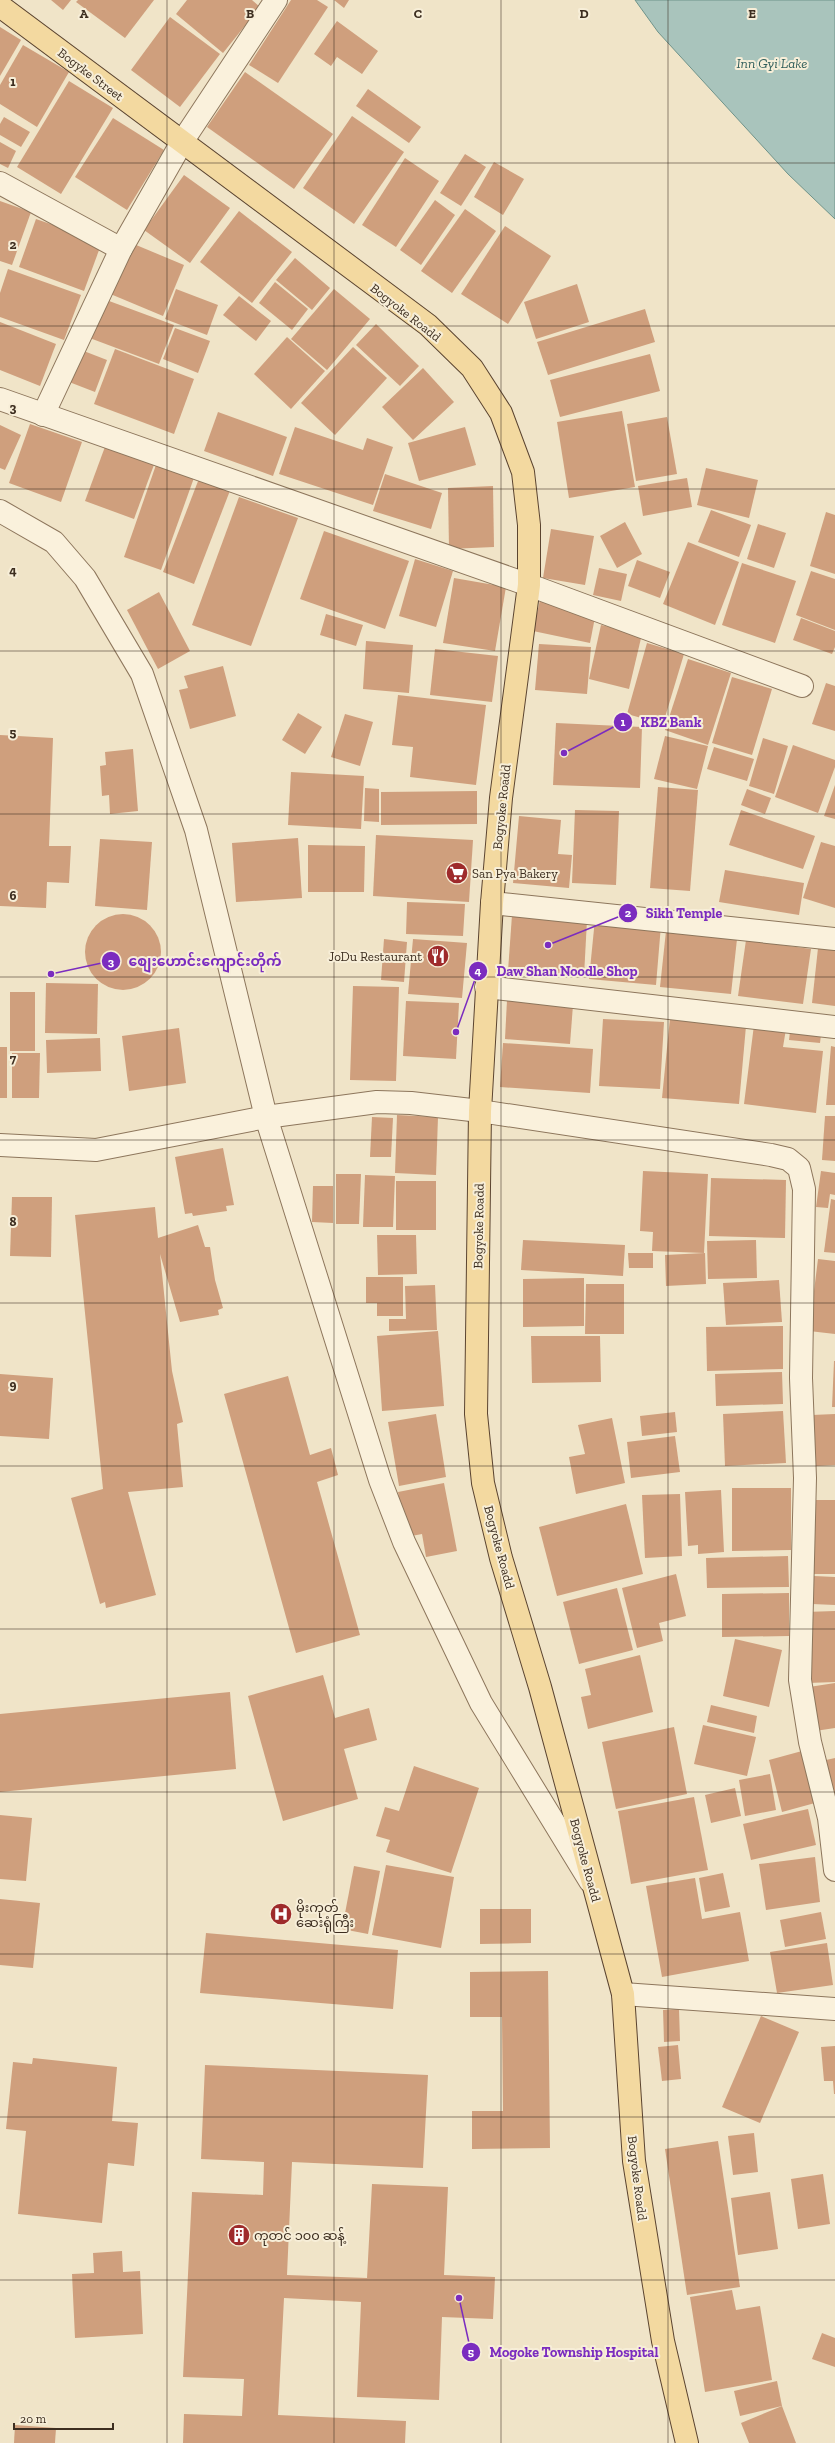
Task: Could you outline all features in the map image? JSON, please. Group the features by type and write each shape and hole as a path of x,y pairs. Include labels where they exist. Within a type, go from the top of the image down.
{"main road":[{"name":"Bogyke Street","path":"0,6 182,142"},
{"name":"Bogyoke Roadd","path":"182,142 428,325 472,368 501,413 523,472 529,525 529,585 501,798 486,987 480,1111 476,1414 483,1483 501,1558 540,1687 623,1994 634,2160 663,2341 686,2443"}],"street":[{"path":"43,415 121,249 182,142 273,1"},
{"path":"0,183 121,249"},
{"path":"0,399 529,585 802,686"},
{"path":"0,511 54,542 85,578 142,674 196,830 266,1117 380,1480 404,1542 481,1703 593,1886"},
{"path":"492,903 835,939"},
{"path":"486,987 835,1027"},
{"path":"0,1145 96,1150 266,1117 377,1102 411,1102 771,1155 788,1159 799,1168 804,1189 801,1378 805,1478 800,1680 810,1742 829,1818 835,1870"},
{"path":"623,1994 835,2010"}],"water":[{"name":"Inn Gyi Lake","path":"635,0 835,0 835,219 788,174 658,32"}],"building":[{"path":"51,0 71,0 63,10"},
{"path":"78,0 154,0 125,38 76,2"},
{"path":"187,0 252,0 260,7 223,53 176,14"},
{"path":"291,0 317,0 328,7 278,83 249,65"},
{"path":"334,0 349,0 344,8"},
{"path":"170,17 220,54 180,107 131,70"},
{"path":"337,21 378,51 362,74 337,57 331,66 314,54"},
{"path":"0,27 21,40 0,76"},
{"path":"23,45 69,72 37,127 0,104 0,85"},
{"path":"245,72 333,134 294,189 207,127"},
{"path":"69,81 113,108 61,194 17,167"},
{"path":"368,89 421,127 409,143 356,106"},
{"path":"352,116 404,152 354,224 303,188"},
{"path":"4,117 30,132 21,147 0,135 0,124"},
{"path":"113,118 164,150 127,210 75,177"},
{"path":"0,142 16,151 8,168 0,164"},
{"path":"465,154 486,167 461,206 440,193"},
{"path":"405,158 439,181 396,247 362,225"},
{"path":"494,162 524,179 503,215 474,197"},
{"path":"184,175 230,208 190,263 144,230"},
{"path":"435,200 455,215 421,265 400,250"},
{"path":"0,201 31,212 12,265 0,261"},
{"path":"465,209 496,231 452,293 421,271"},
{"path":"239,211 292,252 252,303 200,262"},
{"path":"36,219 102,242 84,291 19,267"},
{"path":"505,226 551,256 508,324 461,294"},
{"path":"129,242 184,265 163,316 108,293"},
{"path":"295,258 330,288 312,310 276,280"},
{"path":"8,269 81,295 64,340 0,317 0,293"},
{"path":"275,282 308,309 292,330 259,303"},
{"path":"577,284 589,322 536,339 524,302"},
{"path":"176,289 218,305 207,335 165,319"},
{"path":"334,289 370,319 327,370 291,339"},
{"path":"239,296 271,321 256,341 223,315"},
{"path":"101,298 174,325 159,364 87,337"},
{"path":"645,309 655,342 548,375 537,342"},
{"path":"0,322 56,344 40,386 0,370"},
{"path":"376,324 419,366 400,386 356,345"},
{"path":"175,328 210,341 198,373 163,359"},
{"path":"287,337 325,371 291,409 254,374"},
{"path":"353,347 387,378 335,435 301,403"},
{"path":"76,348 107,360 95,392 64,380"},
{"path":"115,349 194,379 174,434 94,404"},
{"path":"650,354 660,391 560,417 550,380"},
{"path":"423,368 454,402 413,440 382,407"},
{"path":"622,411 635,487 569,498 557,422"},
{"path":"218,412 287,437 273,476 204,451"},
{"path":"667,417 677,474 636,481 627,424"},
{"path":"30,424 82,442 61,502 9,483"},
{"path":"0,425 21,435 5,470 0,468"},
{"path":"295,427 363,450 367,438 393,447 373,505 279,474"},
{"path":"465,427 476,465 419,481 408,443"},
{"path":"106,444 155,462 134,519 85,501"},
{"path":"157,462 195,475 161,570 124,557"},
{"path":"706,468 758,480 749,518 697,505"},
{"path":"385,474 442,493 431,529 373,511"},
{"path":"200,476 231,488 194,584 163,572"},
{"path":"687,478 692,507 643,516 638,486"},
{"path":"493,486 494,547 449,549 448,488"},
{"path":"239,497 298,518 251,646 192,625"},
{"path":"711,510 751,525 739,557 698,542"},
{"path":"826,512 835,515 835,574 810,566"},
{"path":"625,522 642,554 617,568 600,536"},
{"path":"758,524 786,533 774,568 747,559"},
{"path":"551,529 594,536 585,585 543,578"},
{"path":"324,531 409,561 385,629 300,599"},
{"path":"688,542 739,562 715,625 663,604"},
{"path":"415,559 453,571 436,627 399,616"},
{"path":"637,560 670,572 660,598 628,586"},
{"path":"742,563 796,581 775,643 722,625"},
{"path":"599,568 627,574 621,601 593,595"},
{"path":"811,571 835,579 835,630 796,615"},
{"path":"454,578 506,587 495,651 443,643"},
{"path":"159,592 190,651 158,669 127,610"},
{"path":"540,600 596,612 590,643 533,631"},
{"path":"326,614 363,625 356,646 320,635"},
{"path":"801,618 835,631 835,647 832,654 793,640"},
{"path":"601,625 642,634 629,689 589,679"},
{"path":"366,641 413,645 409,693 363,689"},
{"path":"647,643 684,654 663,724 627,714"},
{"path":"539,644 591,647 587,694 535,690"},
{"path":"435,649 498,656 492,702 430,695"},
{"path":"688,659 731,673 708,745 665,730"},
{"path":"223,666 236,716 190,729 179,690 188,688 184,676"},
{"path":"732,677 772,689 752,755 712,743"},
{"path":"826,683 835,686 835,731 812,724"},
{"path":"398,695 486,705 476,785 410,777 413,747 392,745"},
{"path":"298,713 322,727 305,754 282,740"},
{"path":"345,714 373,722 360,766 331,757"},
{"path":"556,723 642,727 640,788 553,785"},
{"path":"0,735 53,738 49,846 71,846 69,883 47,882 46,908 0,906"},
{"path":"665,736 708,746 697,789 654,779"},
{"path":"763,738 788,746 774,794 749,786"},
{"path":"793,745 835,760 835,767 818,813 775,797"},
{"path":"714,747 754,759 747,781 707,769"},
{"path":"133,749 138,811 110,814 109,795 102,796 100,766 106,765 105,752"},
{"path":"291,772 364,776 361,829 288,825"},
{"path":"835,785 835,819 824,816"},
{"path":"658,787 698,790 690,891 650,888"},
{"path":"365,788 379,789 379,822 364,821"},
{"path":"747,789 771,798 765,814 741,805"},
{"path":"477,791 477,824 381,825 381,792"},
{"path":"575,810 619,811 616,885 572,883"},
{"path":"741,810 815,836 803,869 729,845"},
{"path":"519,816 561,820 558,854 572,855 569,888 513,883"},
{"path":"376,835 473,840 469,902 373,896"},
{"path":"298,838 302,898 236,902 232,843"},
{"path":"100,839 152,842 147,910 95,906"},
{"path":"821,842 835,846 835,908 803,898"},
{"path":"308,845 365,846 364,892 308,892"},
{"path":"725,870 804,883 799,915 719,902"},
{"path":"407,902 465,904 463,936 406,934"},
{"path":"123,914 137,917 150,925 158,938 161,952 158,966 150,979 137,987 123,990 109,987 96,979 88,966 85,952 88,938 96,925 109,917"},
{"path":"512,915 587,920 584,976 508,971"},
{"path":"595,919 661,925 656,985 589,979"},
{"path":"666,931 737,939 731,994 660,987"},
{"path":"384,939 407,942 404,982 381,980"},
{"name":"JoDu Restaurant","path":"413,939 467,943 462,998 408,994"},
{"path":"746,940 811,949 803,1004 738,996"},
{"path":"818,948 835,950 835,1006 812,1003"},
{"path":"46,983 98,984 97,1034 45,1033"},
{"path":"353,986 399,987 396,1081 350,1080"},
{"path":"10,992 35,992 35,1051 10,1051"},
{"path":"507,1000 573,1005 570,1044 505,1039"},
{"path":"406,1001 459,1003 456,1059 403,1056"},
{"path":"670,1018 746,1026 739,1104 662,1098"},
{"path":"603,1019 664,1022 660,1089 599,1086"},
{"path":"791,1023 822,1027 820,1043 789,1040"},
{"path":"754,1025 786,1029 783,1047 823,1051 816,1113 744,1104"},
{"path":"179,1028 186,1083 129,1091 122,1036"},
{"path":"100,1038 101,1071 47,1073 46,1040"},
{"path":"503,1043 593,1049 590,1093 500,1087"},
{"path":"831,1046 835,1047 835,1105 826,1105"},
{"path":"0,1047 7,1047 7,1098 0,1098"},
{"path":"12,1053 40,1053 39,1098 12,1098"},
{"path":"397,1115 438,1117 436,1175 395,1173"},
{"path":"825,1116 835,1116 835,1161 822,1160"},
{"path":"372,1117 393,1118 391,1157 370,1157"},
{"path":"223,1148 234,1205 226,1206 227,1211 193,1216 192,1213 185,1214 175,1157"},
{"path":"643,1171 708,1174 704,1253 652,1251 653,1232 640,1231"},
{"path":"821,1171 835,1173 835,1195 830,1194 828,1208 816,1207"},
{"path":"336,1174 361,1174 359,1224 336,1224"},
{"path":"365,1175 395,1176 393,1227 363,1227"},
{"path":"711,1178 786,1180 785,1238 709,1236"},
{"path":"396,1181 436,1181 436,1230 396,1230"},
{"path":"313,1186 333,1186 333,1223 312,1222"},
{"path":"12,1197 52,1197 51,1257 10,1256"},
{"path":"831,1199 835,1200 835,1253 824,1252"},
{"path":"155,1207 158,1238 198,1225 205,1247 210,1247 215,1280 223,1308 218,1310 219,1315 180,1322 160,1254 172,1371 183,1422 177,1424 183,1487 128,1492 156,1595 106,1608 105,1602 100,1604 71,1498 103,1489 75,1215"},
{"path":"377,1235 416,1235 417,1274 378,1275"},
{"path":"523,1240 625,1245 623,1276 521,1270"},
{"path":"756,1240 757,1278 708,1279 707,1241"},
{"path":"628,1253 653,1253 653,1268 629,1268"},
{"path":"705,1253 706,1284 666,1286 665,1255"},
{"path":"818,1259 835,1261 835,1334 809,1331"},
{"path":"366,1277 403,1277 403,1316 377,1316 377,1303 366,1303"},
{"path":"584,1278 584,1326 523,1327 523,1279"},
{"path":"779,1280 782,1322 726,1325 723,1283"},
{"path":"586,1284 624,1284 624,1334 585,1334"},
{"path":"435,1285 437,1330 389,1331 389,1319 406,1319 405,1286"},
{"path":"783,1326 783,1369 707,1371 706,1327"},
{"path":"438,1331 444,1406 382,1411 377,1336"},
{"path":"531,1336 600,1336 601,1382 532,1383"},
{"path":"834,1361 835,1407 832,1407"},
{"path":"782,1372 783,1404 716,1406 715,1374"},
{"path":"0,1374 53,1378 49,1439 0,1436"},
{"path":"288,1376 310,1455 331,1448 338,1475 317,1482 360,1635 296,1653 224,1394"},
{"path":"783,1411 786,1463 725,1466 723,1414"},
{"path":"675,1412 677,1432 642,1436 640,1416"},
{"path":"436,1414 446,1477 399,1486 388,1422"},
{"path":"835,1414 835,1465 816,1466 812,1415"},
{"path":"612,1418 625,1483 576,1494 569,1457 585,1454 578,1425"},
{"path":"675,1436 680,1472 631,1478 627,1442"},
{"path":"444,1483 457,1551 426,1557 422,1534 406,1537 398,1492"},
{"path":"732,1488 791,1488 791,1550 732,1551"},
{"path":"721,1490 724,1552 698,1554 698,1545 688,1546 685,1492"},
{"path":"680,1494 682,1556 645,1558 642,1495"},
{"path":"811,1500 835,1500 835,1574 809,1574"},
{"path":"626,1504 643,1574 557,1596 539,1527"},
{"path":"788,1556 789,1587 707,1588 706,1558"},
{"path":"676,1574 686,1616 659,1623 663,1641 637,1648 622,1588"},
{"path":"814,1576 835,1577 835,1605 812,1604"},
{"path":"617,1588 633,1650 579,1664 563,1602"},
{"path":"789,1593 789,1636 722,1637 722,1594"},
{"path":"835,1611 835,1682 808,1683 805,1612"},
{"path":"735,1639 782,1650 769,1707 723,1696"},
{"path":"640,1655 653,1712 588,1729 581,1697 591,1695 585,1669"},
{"path":"323,1675 335,1718 369,1708 377,1740 344,1749 358,1799 283,1821 248,1696"},
{"path":"835,1683 835,1728 815,1731 809,1687"},
{"path":"230,1692 236,1769 0,1792 0,1714"},
{"path":"711,1705 757,1716 754,1733 707,1722"},
{"path":"703,1725 756,1737 747,1776 694,1764"},
{"path":"674,1727 687,1794 616,1809 602,1742"},
{"path":"802,1751 815,1803 782,1812 769,1760"},
{"path":"835,1758 835,1800 834,1800 826,1760"},
{"path":"414,1766 479,1788 451,1873 386,1852 390,1840 376,1836 385,1807 399,1811"},
{"path":"770,1774 776,1810 745,1816 739,1780"},
{"path":"735,1788 741,1816 711,1823 705,1795"},
{"path":"694,1797 708,1870 631,1884 618,1811"},
{"path":"808,1809 816,1845 751,1860 743,1824"},
{"path":"0,1815 32,1818 26,1881 0,1879"},
{"path":"815,1857 820,1902 766,1910 759,1864"},
{"path":"386,1865 454,1877 441,1948 372,1935"},
{"path":"354,1866 380,1871 368,1934 342,1929"},
{"path":"723,1873 730,1907 705,1912 699,1878"},
{"path":"695,1878 702,1919 740,1912 749,1961 662,1977 646,1886"},
{"path":"0,1899 40,1903 33,1968 0,1965"},
{"path":"480,1909 531,1909 531,1943 480,1944"},
{"path":"821,1912 826,1939 785,1947 780,1920"},
{"path":"206,1933 398,1950 393,2009 200,1993"},
{"path":"827,1943 833,1985 777,1993 770,1952"},
{"path":"548,1971 550,2148 472,2149 472,2111 503,2111 502,2017 470,2017 470,1972"},
{"path":"679,2009 680,2041 664,2042 663,2010"},
{"path":"761,2016 799,2032 760,2123 722,2107"},
{"path":"678,2045 681,2079 662,2081 658,2047"},
{"path":"835,2046 834,2094 833,2081 824,2081 821,2047"},
{"path":"33,2058 117,2067 112,2121 138,2123 134,2166 108,2163 102,2223 18,2214 26,2131 6,2129 13,2062 32,2064"},
{"name":"ကုတင် ၁၀၀ ဆန့်","path":"205,2065 428,2075 423,2168 292,2162 287,2275 367,2278 372,2184 448,2187 444,2275 495,2277 493,2319 442,2317 439,2400 357,2397 361,2302 284,2298 278,2415 406,2421 405,2443 183,2443 184,2414 242,2416 244,2379 183,2377 192,2192 263,2195 264,2162 201,2159"},
{"path":"754,2133 758,2172 733,2175 728,2136"},
{"path":"718,2141 740,2287 687,2295 665,2149"},
{"path":"823,2174 830,2224 798,2229 791,2179"},
{"path":"770,2192 778,2249 738,2255 731,2198"},
{"path":"122,2251 123,2272 140,2271 143,2334 75,2338 72,2274 94,2273 93,2253"},
{"path":"732,2290 736,2310 760,2306 772,2380 705,2392 690,2297"},
{"path":"822,2333 835,2338 835,2367 812,2359"},
{"path":"777,2381 782,2406 740,2416 734,2391"},
{"path":"782,2406 796,2443 749,2443 741,2423"},
{"path":"15,2425 56,2428 55,2443 14,2443"}],"place":[{"name":"KBZ Bank","path":"564,753"},
{"name":"San Pya Bakery","path":"457,873"},
{"name":"Sikh Temple","path":"548,945"},
{"name":"JoDu Restaurant","path":"438,956"},
{"name":"စျေးဟောင်းကျောင်းတိုက်","path":"51,974"},
{"name":"Daw Shan Noodle Shop","path":"456,1032"},
{"name":"မိုးကုတ်‌ ‌ဆေးရုံကြီး","path":"281,1914"},
{"name":"ကုတင် ၁၀၀ ဆန့်","path":"239,2235"},
{"name":"Mogoke Township Hospital","path":"459,2298"}]}
